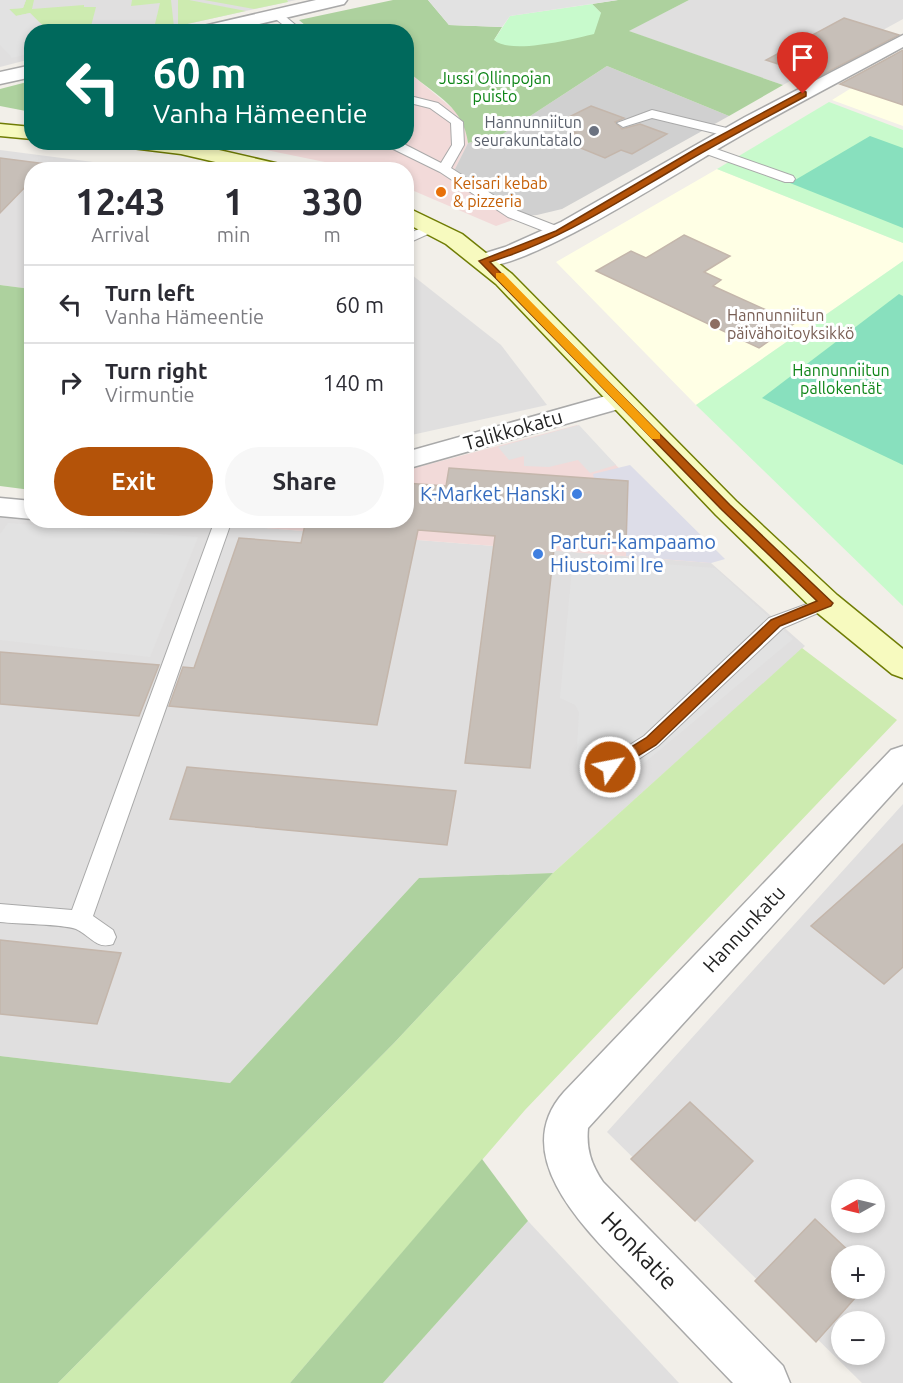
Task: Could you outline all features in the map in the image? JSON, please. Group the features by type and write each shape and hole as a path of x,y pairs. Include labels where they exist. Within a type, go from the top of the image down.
{"street":[{"path":"234,24 336,0"},
{"path":"484,261 523,249 559,232 702,148 903,40"},
{"path":"0,78 24,73"},
{"path":"0,130 24,132"},
{"path":"203,150 250,162"},
{"path":"414,218 454,240 484,261 504,279 726,508 826,603 903,666"},
{"name":"Talikkokatu","path":"414,458 620,400"},
{"path":"0,507 24,509"},
{"name":"Hannunkatu","path":"585,1100 903,759"},
{"name":"Honkatie","path":"585,1100 569,1119 566,1132 570,1165 576,1182 587,1197 766,1383"}],"lane":[{"path":"276,14 288,24"},
{"path":"414,98 440,106 457,122 458,145 444,169"},
{"path":"623,123 652,114 731,133"},
{"path":"702,148 789,179"},
{"path":"405,150 444,169 513,214 559,232"},
{"path":"414,236 432,227"},
{"path":"80,920 221,528"},
{"path":"610,767 651,741 776,623 826,603"},
{"path":"0,913 80,920 105,937"}],"shaded area":[{"path":"0,0 296,0 188,24 24,24 24,61 0,67"},
{"path":"0,0 26,0 23,8 9,9 16,16 30,13 41,24 24,24 24,55 12,58 0,45"},
{"path":"428,0 618,0 510,16 502,27 449,25"},
{"path":"689,0 903,0 903,19 783,85 628,31"},
{"path":"903,56 903,126 832,100"},
{"path":"607,66 729,116 562,209 537,215 524,216 454,171 468,143 501,135"},
{"path":"414,77 459,114 466,128 468,143 454,171 524,216 496,226 414,191 414,162 325,162 266,150 414,150"},
{"path":"0,150 91,162 24,162 24,288 0,285"},
{"name":"Hannunniitun päivähoitoyksikkö","path":"717,169 903,243 903,261 696,405 556,262"},
{"path":"414,277 501,345 547,405 414,434"},
{"path":"577,425 711,563 265,528 414,528 414,468"},
{"path":"579,425 616,465 590,473 578,460 549,467 524,466 524,456 509,460 498,447"},
{"path":"630,465 725,559 711,563 626,556 628,481 594,478 593,474"},
{"path":"0,512 24,514 24,528 265,528 711,563 805,646 553,873 419,878 230,1083 0,1056"},
{"path":"8,523 24,524 24,528 76,528 198,537 150,657 0,640 0,534"},
{"path":"573,557 715,568 793,639 626,778 576,764 579,712 575,705 560,698"},
{"path":"903,804 903,1383 862,1383 844,1365 885,1365 885,1311 831,1311 831,1352 607,1132"},
{"path":"528,1221 679,1383 383,1383"}],"green space":[{"path":"26,0 34,0 32,9 84,5 84,7 96,7 92,24 41,24 30,13 16,16 9,9 23,8"},
{"path":"132,0 171,0 174,24 155,24 160,3 131,6"},
{"path":"178,0 246,11 187,24 178,24"},
{"path":"204,0 287,0 288,2 254,9"},
{"name":"Jussi Ollinpojan puisto","path":"393,0 428,0 449,25 502,27 494,40 601,13 592,4 618,0 689,0 629,31 783,85 729,116 607,66 501,135 468,143 461,121 455,112 414,77 414,24 304,24 299,20"},
{"path":"592,4 601,13 594,34 527,46 502,44 494,40 510,16"},
{"path":"24,83 24,111 0,106 0,89"},
{"path":"829,102 903,130 903,243 717,169"},
{"path":"870,136 903,148 903,228 790,183"},
{"path":"903,261 903,606 696,405"},
{"path":"0,285 24,288 24,489 0,486"},
{"name":"Hannunniitun pallokentät","path":"899,294 903,296 903,465 762,398"},
{"path":"802,648 897,720 525,1110 290,1383 58,1383 395,1042 553,873"},
{"path":"553,873 395,1042 58,1383 0,1383 0,1056 230,1083 419,878"},
{"path":"482,1159 528,1221 383,1383 290,1383"}],"building":[{"path":"844,18 899,35 818,77 766,60"},
{"path":"903,50 903,105 840,84 883,61"},
{"name":"Hannunniitun seurakuntatalo","path":"591,106 624,118 615,122 622,129 640,124 667,134 632,154 621,150 605,158 561,140 576,133 555,124"},
{"path":"0,158 31,162 24,162 24,188 0,213"},
{"path":"684,235 730,256 704,272 721,280 713,286 795,323 759,348 596,271 631,251 646,258"},
{"path":"449,468 628,481 626,546 555,540 530,768 465,763 495,536 418,530 377,725 169,706 183,667 194,668 239,538 301,543 304,528 414,528 414,484 446,486"},
{"path":"0,652 159,665 139,716 0,704"},
{"path":"187,767 456,791 447,845 170,819"},
{"path":"903,844 903,967 884,984 811,926"},
{"path":"0,940 121,953 97,1024 0,1014"},
{"path":"690,1102 753,1161 695,1221 631,1159"},
{"path":"815,1219 842,1245 831,1245 831,1299 854,1299 844,1311 831,1311 831,1325 816,1342 755,1281"}],"slow traffic":[{"path":"500,275 656,436"}],"place":[{"name":"Hannunniitun seurakuntatalo","path":"594,131"},
{"name":"Keisari kebab & pizzeria","path":"441,192"},
{"name":"Hannunniitun päivähoitoyksikkö","path":"715,324"},
{"name":"K-Market Hanski","path":"577,494"},
{"name":"Parturi-kampaamo Hiustoimi Ire","path":"538,554"}],"route":[{"path":"610,767 651,741 764,632 776,623 826,603 726,508 484,261 536,244 559,232 702,148 803,94"}]}
